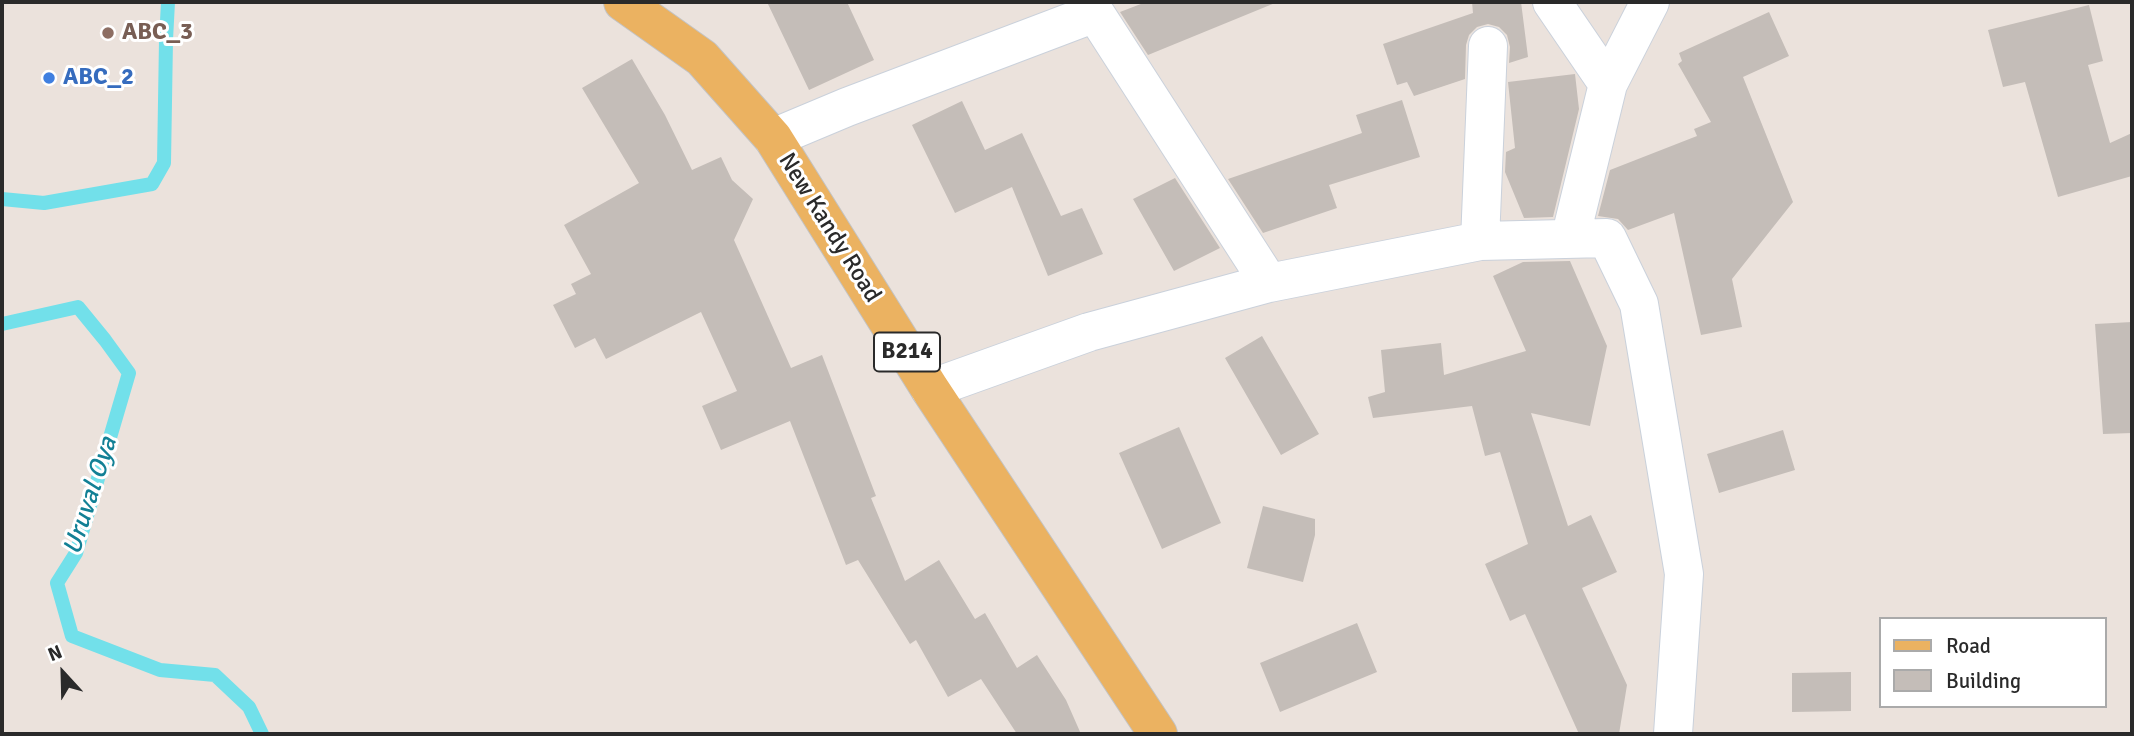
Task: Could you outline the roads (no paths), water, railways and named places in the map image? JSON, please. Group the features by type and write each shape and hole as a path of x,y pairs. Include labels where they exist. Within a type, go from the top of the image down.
{"main road":[{"name":"New Kandy Road","path":"623,2 702,58 773,138 930,389 1158,734"}],"street":[{"path":"1552,2 1608,84"},
{"path":"1570,239 1608,84 1650,2"},
{"path":"773,138 847,107 1095,13 1269,283"},
{"path":"1480,242 1488,46"},
{"path":"930,389 1089,332 1269,283 1480,242 1608,238 1639,304 1684,574 1673,734"}],"waterway":[{"path":"2,199 44,203 152,184 164,163 168,2"},
{"name":"Uruval Oya","path":"2,324 78,307 129,373 76,553 57,583 72,636 160,670 215,675 249,707 262,734"}],"place":[{"name":"ABC_3","path":"108,33"},
{"name":"ABC_2","path":"49,78"}]}
